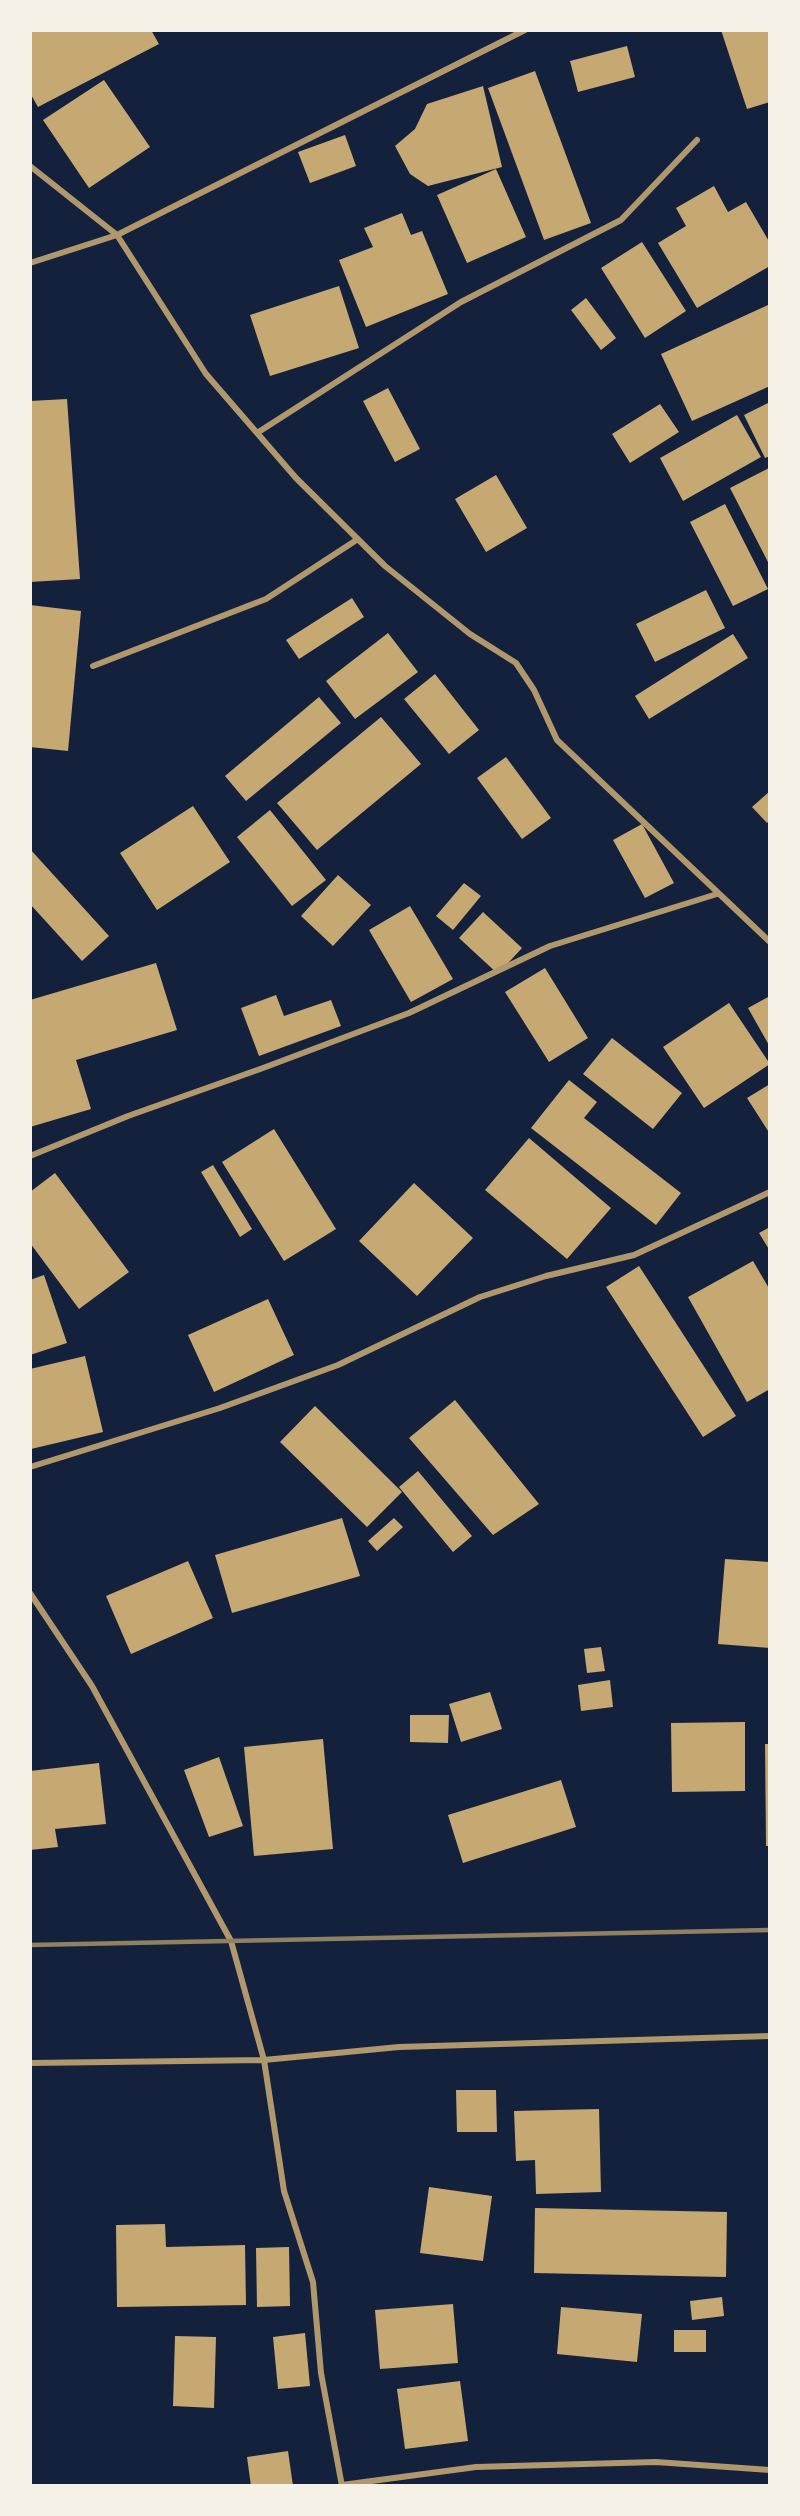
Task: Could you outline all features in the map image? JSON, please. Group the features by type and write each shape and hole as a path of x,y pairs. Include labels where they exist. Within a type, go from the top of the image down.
{"street":[{"path":"30,263 117,235 525,30"},
{"path":"257,433 460,302 621,220 697,140"},
{"path":"30,166 117,235 206,374 296,478 385,566 470,634 516,663 534,690 557,740 770,942"},
{"path":"93,666 266,599 358,539"},
{"path":"30,1156 128,1116 409,1013 550,946 717,894"},
{"path":"30,1467 220,1408 338,1365 480,1297 546,1276 633,1255 770,1192"},
{"path":"30,1593 92,1686 231,1941 264,2060 284,2191 313,2282 321,2373 342,2486 488,2467 656,2462 770,2470"},
{"path":"30,2063 264,2060 399,2047 770,2036"}],"building":[{"path":"30,30 151,30 159,44 38,107 30,93"},
{"path":"721,30 770,30 770,102 747,109"},
{"path":"627,46 635,77 578,92 570,61"},
{"path":"535,71 591,223 544,240 488,88"},
{"path":"104,80 150,147 89,188 43,120"},
{"path":"483,86 502,167 428,186 410,174 395,146 415,129 427,104"},
{"path":"345,135 356,166 310,183 298,152"},
{"path":"496,169 526,237 467,263 437,195"},
{"path":"714,186 728,212 746,202 770,243 770,266 697,308 658,243 686,226 676,208"},
{"path":"402,213 411,235 422,231 448,294 366,327 339,260 373,247 364,228"},
{"path":"642,242 686,311 645,338 601,268"},
{"path":"339,286 359,348 270,376 250,315"},
{"path":"586,298 616,338 601,350 571,310"},
{"path":"768,305 770,309 770,386 692,421 661,354"},
{"path":"388,388 420,449 395,462 363,401"},
{"path":"67,399 80,579 30,582 30,401"},
{"path":"770,402 770,456 765,458 744,415"},
{"path":"660,404 679,432 630,463 612,434"},
{"path":"737,415 761,457 683,501 660,458"},
{"path":"769,468 770,470 770,566 730,488"},
{"path":"496,475 527,528 486,552 455,499"},
{"path":"725,504 768,589 733,606 690,522"},
{"path":"706,590 725,628 655,662 636,624"},
{"path":"352,598 364,617 299,659 286,640"},
{"path":"30,605 81,611 68,751 30,747"},
{"path":"388,633 418,672 355,719 326,681"},
{"path":"733,634 748,658 649,719 635,696"},
{"path":"435,674 479,730 449,754 404,699"},
{"path":"319,697 341,723 246,801 225,776"},
{"path":"381,717 421,764 317,850 277,803"},
{"path":"506,757 551,818 522,839 477,778"},
{"path":"770,791 770,820 767,823 752,807"},
{"path":"193,806 230,862 157,910 120,853"},
{"path":"270,810 326,880 292,906 237,837"},
{"path":"642,824 674,883 645,898 613,840"},
{"path":"30,849 109,936 82,961 30,904"},
{"path":"338,875 371,905 333,946 301,916"},
{"path":"464,883 481,896 453,930 436,916"},
{"path":"410,906 453,979 411,1002 369,930"},
{"path":"483,912 522,948 498,974 459,938"},
{"path":"156,963 177,1030 76,1060 91,1109 30,1127 30,1000"},
{"path":"545,968 588,1038 549,1062 505,992"},
{"path":"276,995 284,1016 331,1000 341,1026 259,1056 241,1008"},
{"path":"770,996 770,1047 748,1008"},
{"path":"729,1003 770,1064 704,1108 663,1047"},
{"path":"612,1038 682,1093 653,1129 583,1074"},
{"path":"569,1080 597,1102 584,1118 681,1193 656,1225 531,1128"},
{"path":"770,1084 770,1134 747,1098"},
{"path":"274,1129 336,1229 284,1261 222,1162"},
{"path":"529,1138 611,1208 567,1259 485,1190"},
{"path":"213,1165 252,1229 240,1237 201,1172"},
{"path":"55,1173 129,1272 79,1309 30,1243 30,1192"},
{"path":"414,1183 473,1238 417,1296 359,1241"},
{"path":"770,1227 770,1251 759,1233"},
{"path":"753,1261 770,1290 770,1389 747,1402 688,1297"},
{"path":"639,1266 736,1416 703,1437 606,1287"},
{"path":"44,1275 67,1343 30,1355 30,1280"},
{"path":"268,1299 294,1355 214,1392 188,1335"},
{"path":"85,1356 103,1432 31,1449 30,1369"},
{"path":"455,1400 539,1504 493,1535 409,1438"},
{"path":"315,1406 402,1492 367,1527 280,1442"},
{"path":"418,1471 472,1536 453,1552 399,1487"},
{"path":"342,1518 360,1576 232,1613 215,1555"},
{"path":"394,1518 403,1527 377,1551 368,1541"},
{"path":"725,1559 770,1562 770,1648 718,1644"},
{"path":"188,1561 213,1618 131,1654 106,1596"},
{"path":"601,1647 605,1671 587,1673 584,1649"},
{"path":"610,1680 613,1707 581,1711 578,1685"},
{"path":"490,1692 502,1729 461,1742 449,1704"},
{"path":"410,1715 449,1715 448,1743 410,1742"},
{"path":"745,1722 745,1791 672,1792 671,1723"},
{"path":"323,1739 333,1849 254,1856 244,1747"},
{"path":"765,1744 770,1744 770,1846 766,1846"},
{"path":"219,1757 243,1826 209,1837 184,1770"},
{"path":"99,1763 106,1824 55,1829 58,1847 30,1850 30,1771"},
{"path":"561,1780 576,1827 463,1863 448,1815"},
{"path":"456,2090 496,2090 497,2132 457,2132"},
{"path":"599,2109 601,2192 536,2194 535,2160 516,2161 514,2111"},
{"path":"429,2187 492,2196 483,2261 420,2253"},
{"path":"535,2208 727,2212 726,2277 534,2273"},
{"path":"165,2224 166,2247 245,2245 246,2305 117,2307 116,2225"},
{"path":"289,2247 290,2306 257,2307 256,2248"},
{"path":"722,2297 724,2316 692,2320 690,2301"},
{"path":"453,2304 458,2363 380,2369 375,2310"},
{"path":"561,2307 642,2314 637,2362 557,2354"},
{"path":"674,2330 706,2330 706,2352 674,2352"},
{"path":"305,2333 310,2386 278,2389 273,2337"},
{"path":"175,2336 216,2337 214,2408 173,2406"},
{"path":"460,2381 468,2441 405,2449 397,2389"},
{"path":"288,2451 293,2486 251,2486 247,2457"}],"railway":[{"path":"30,1945 770,1930"}]}
